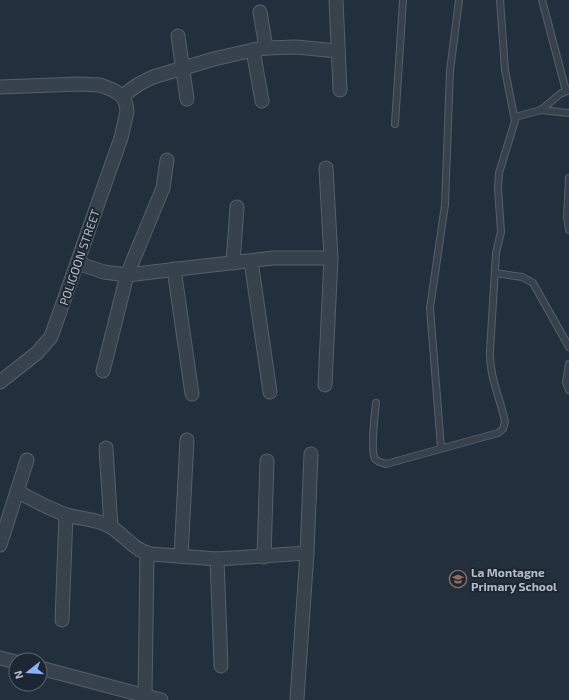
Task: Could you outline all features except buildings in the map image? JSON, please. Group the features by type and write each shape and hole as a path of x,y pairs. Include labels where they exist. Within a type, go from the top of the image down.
{"street":[{"path":"336,0 340,90"},
{"path":"260,12 262,101"},
{"path":"178,36 188,99"},
{"path":"0,87 91,84 113,90 122,96 139,84 153,77 214,59 260,49 296,47 338,51"},
{"name":"POLIGOON STREET","path":"0,382 37,353 51,336 121,138 127,112 126,104 122,96"},
{"path":"103,371 127,275 163,188 167,160"},
{"path":"325,385 331,258 326,168"},
{"path":"233,263 237,206"},
{"path":"77,263 104,272 127,275 288,257 331,258"},
{"path":"251,261 270,392"},
{"path":"174,269 192,394"},
{"path":"181,556 187,440"},
{"path":"106,448 111,527"},
{"path":"297,698 307,553 311,454"},
{"path":"0,545 27,460"},
{"path":"264,557 267,462"},
{"path":"17,491 42,505 66,514 100,522 111,527 147,553 218,559 307,553"},
{"path":"62,620 66,514"},
{"path":"145,698 147,553"},
{"path":"218,559 221,666"},
{"path":"48,670 145,698 161,700"}],"lane":[{"path":"395,124 404,0"},
{"path":"441,448 430,308 445,205 450,71 459,0"},
{"path":"376,402 372,451 378,462 386,464 498,433 503,429 504,418 495,389 490,363 497,249 501,232 498,188 499,173 515,124 515,117 505,70 500,0"},
{"path":"542,0 568,90 542,110"},
{"path":"515,117 542,110 569,113"},
{"path":"569,178 567,217 569,230"},
{"path":"495,273 522,277 533,283 569,347"},
{"path":"569,364 566,382 569,390"}],"place":[{"name":"La Montagne Primary School","path":"458,579"}]}
